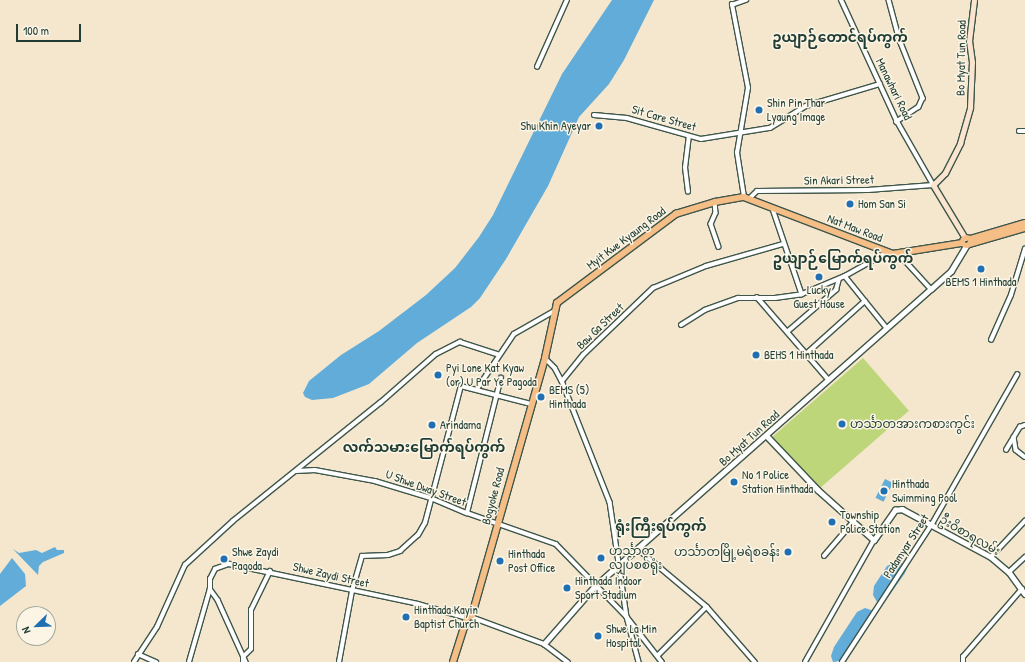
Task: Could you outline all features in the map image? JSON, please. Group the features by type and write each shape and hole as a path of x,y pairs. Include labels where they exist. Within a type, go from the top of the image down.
{"main road":[{"name":"Bo Myat Tun Road","path":"933,185 939,182 960,143 970,107 972,62 970,26 974,0"},
{"path":"933,185 967,242"},
{"name":"Myit Kwe Kyaung Road","path":"556,309 558,303 676,214 715,202 746,198"},
{"name":"Nat Maw Road","path":"746,198 888,252 900,254 967,242 1025,228"},
{"name":"Nat Maw Road","path":"967,242 1025,223"},
{"name":"Bogyoke Road","path":"453,662 469,617 498,523 545,358 556,309"}],"street":[{"path":"537,67 567,0"},
{"path":"746,0 732,5 748,88 737,153 746,198"},
{"name":"Manawhari Road","path":"841,0 898,122 933,185"},
{"path":"889,0 899,38 923,98 919,106 898,122"},
{"name":"Sit Care Street","path":"594,115 628,118 701,139 739,135 770,128 806,106 880,84"},
{"path":"1019,131 1025,131"},
{"path":"688,192 686,168 689,136"},
{"name":"Sin Akari Street","path":"746,198 757,191 868,190 933,185"},
{"path":"715,202 716,213 711,224 719,247"},
{"path":"773,209 783,244 802,294"},
{"name":"Bo Myat Tun Road","path":"544,644 595,586 767,436 951,271 967,242"},
{"name":"Baw Ga Street","path":"562,381 583,355 654,288 706,266 783,244"},
{"path":"991,340 1013,288 1025,249"},
{"path":"681,325 721,303 756,297 775,298 802,294 839,279 888,252"},
{"path":"900,254 931,289"},
{"path":"844,276 887,328"},
{"path":"787,332 836,290 839,279"},
{"path":"756,297 828,380"},
{"path":"806,354 865,302"},
{"path":"477,389 498,354 514,334 556,309"},
{"path":"134,662 157,627 185,564 232,521 380,403 436,354 460,342 498,354"},
{"path":"545,358 555,368 562,381 610,502 621,564 627,617 640,662"},
{"name":"Padamyar Street","path":"842,662 932,524 1017,375"},
{"path":"467,514 501,378"},
{"path":"339,662 352,591 362,556 388,555 409,544 425,523 461,386 531,404"},
{"path":"1006,450 1020,427 1025,425"},
{"path":"767,436 818,490 874,540 805,662"},
{"path":"1014,436 1016,450 1025,457"},
{"name":"U Shwe Dway Street","path":"294,471 345,474 431,498 467,514 498,523 556,544 595,586 627,617 662,662"},
{"name":"ဦးဝိစာရလမ်း","path":"874,540 895,510 902,509 990,556 1010,572 1025,594"},
{"path":"990,556 1025,521"},
{"path":"824,556 854,522"},
{"path":"638,549 707,607 754,662"},
{"path":"1010,572 1025,557"},
{"name":"Shwe Zaydi Street","path":"189,662 210,589 210,579 215,569 229,564 270,571 469,617 544,644 568,662"},
{"path":"243,657 250,649 250,610 270,571"},
{"path":"963,662 963,657 1022,588"},
{"path":"210,589 218,600 244,662"},
{"path":"658,656 707,607"},
{"path":"138,654 156,662"}],"green space":[{"name":"ဟင်္သာတအားကစားကွင်း","path":"863,358 909,411 818,490 772,437"}],"water":[{"path":"612,0 654,0 624,60 609,84 579,117 548,186 506,259 480,298 471,307 417,343 369,384 333,398 312,400 305,397 303,393 309,381 341,355 379,331 426,295 455,268 479,237 493,215 562,74"},
{"name":"Hinthada Swimming Pool","path":"885,479 893,483 883,502 875,498"},
{"path":"55,547 57,550 64,550 64,553 43,562 39,566 38,575 13,549 19,553 36,550 42,553"},
{"path":"12,558 25,574 26,586 0,606 0,574"},
{"path":"897,561 908,566 905,573 886,600 877,602 873,595 874,586 887,566"},
{"path":"865,608 877,612 847,654 846,660 833,662 831,656 834,647 857,612"}],"place":[{"name":"Shin Pin Thar Lyaung Image","path":"759,110"},
{"name":"Shu Khin Ayeyar","path":"599,126"},
{"name":"Hom San Si","path":"850,204"},
{"name":"BEMS 1 Hinthada","path":"981,269"},
{"name":"Lucky Guest House","path":"819,277"},
{"name":"BEHS 1 Hinthada","path":"756,355"},
{"name":"Pyi Lone Kat Kyaw (or) U Par Ye Pagoda","path":"438,375"},
{"name":"BEMS (5) Hinthada","path":"541,397"},
{"name":"ဟင်္သာတအားကစားကွင်း","path":"842,424"},
{"name":"Arindama","path":"432,425"},
{"name":"No 1 Police Station Hinthada","path":"734,482"},
{"name":"Hinthada Swimming Pool","path":"884,491"},
{"name":"Township Police Station","path":"832,522"},
{"name":"ဟင်္သာတမြို့မရဲစခန်း","path":"788,552"},
{"name":"ဟင်္သာတ လျှပ်စစ်ရုံး","path":"601,558"},
{"name":"Shwe Zaydi Pagoda","path":"224,559"},
{"name":"Hinthada Post Office","path":"500,561"},
{"name":"Hinthada Indoor Sport Stadium","path":"567,588"},
{"name":"Hinthada Kayin Baptist Church","path":"406,617"},
{"name":"Shwe La Min Hospital","path":"598,636"}],"district":[{"name":"ဥယျာဉ်တောင်ရပ်ကွက်","path":"840,37"},
{"name":"ဥယျာဉ်မြောက်ရပ်ကွက်","path":"843,258"},
{"name":"လက်သမားမြောက်ရပ်ကွက်","path":"424,447"},
{"name":"ရုံးကြီးရပ်ကွက်","path":"661,526"}]}
